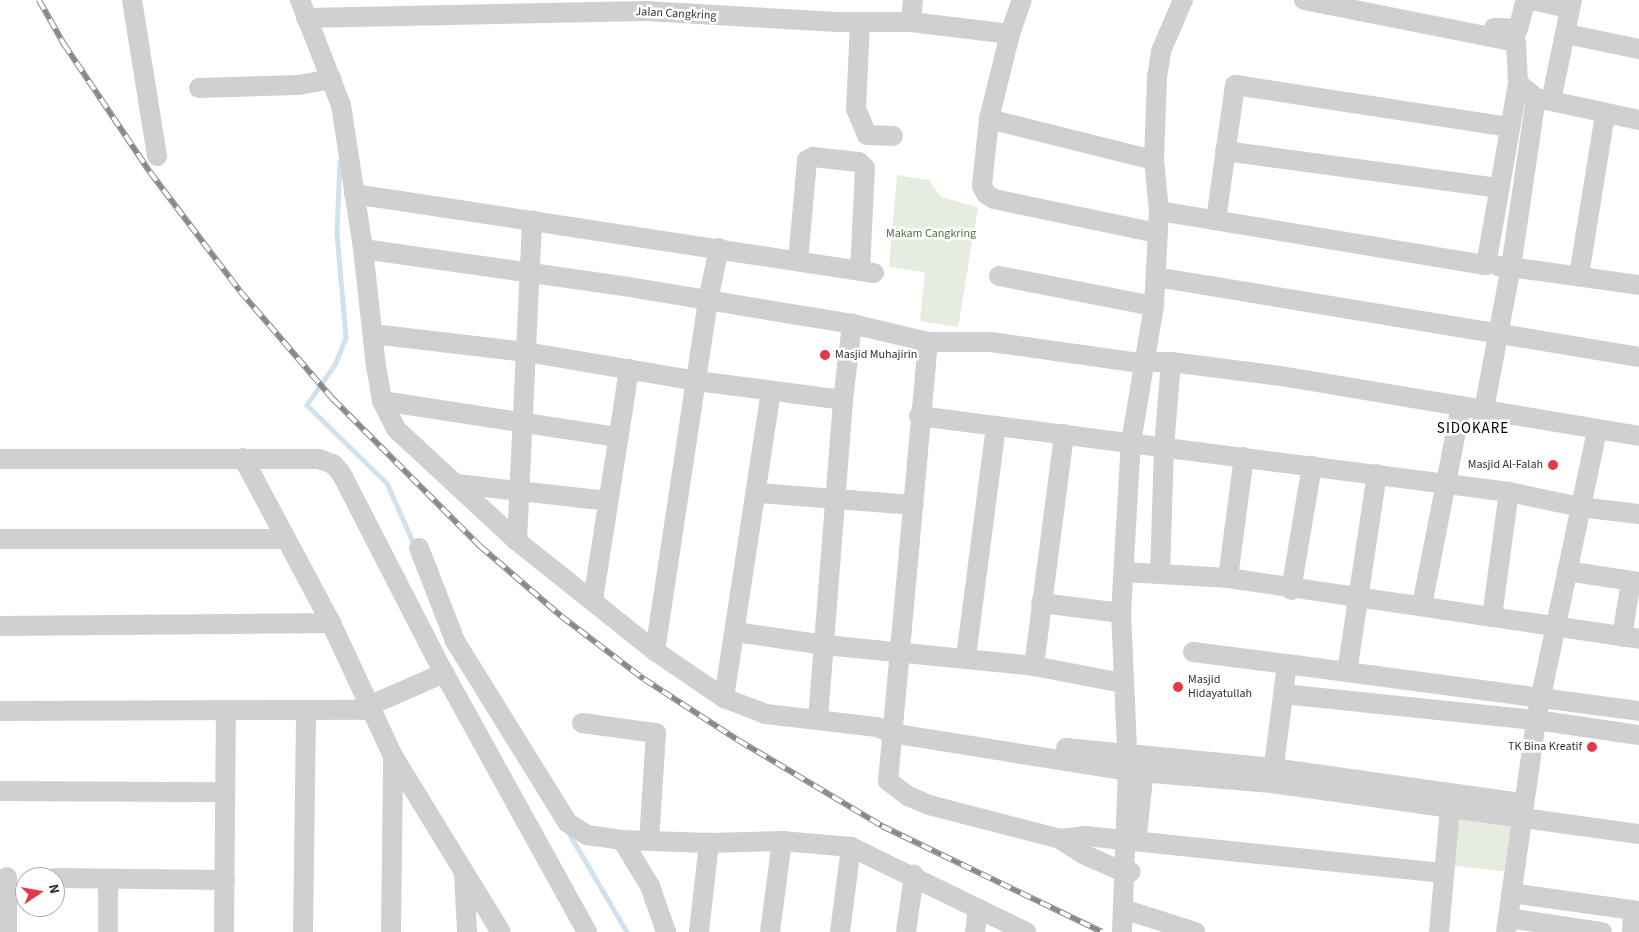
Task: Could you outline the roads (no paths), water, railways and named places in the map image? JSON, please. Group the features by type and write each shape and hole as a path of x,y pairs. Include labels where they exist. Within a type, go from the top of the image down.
{"street":[{"path":"132,0 157,156"},
{"path":"911,22 914,0"},
{"path":"1022,0 1010,34 989,119 982,186 990,197 1156,234"},
{"path":"1122,932 1136,764 1122,684 1121,614 1125,572 1131,442 1154,306 1156,277 1156,234 1159,211 1154,160 1156,77 1161,51 1183,0"},
{"path":"1304,0 1352,2 1517,36"},
{"path":"1483,414 1496,335 1544,99 1566,34 1571,4 1528,2 1517,36 1518,83 1497,188 1486,265"},
{"name":"Jalan Cangkring","path":"303,9 411,7 646,11 860,22 911,22 1010,34"},
{"path":"303,9 323,80 344,119 382,401 396,429 417,452 457,484 517,541 593,600 654,651 724,698 766,714 887,728 1136,764 1272,775 1451,801 1639,822"},
{"path":"860,22 856,108 867,135 893,136"},
{"path":"1566,34 1639,49"},
{"path":"199,88 323,80"},
{"path":"1518,83 1544,99 1639,120"},
{"path":"1216,220 1234,87 1238,84 1510,127"},
{"path":"1580,275 1605,114"},
{"path":"989,119 1154,160"},
{"path":"1226,152 1497,188"},
{"path":"354,194 867,272 865,168 859,162 813,157 807,160 798,261"},
{"path":"1159,211 1486,265 1580,275 1639,285"},
{"path":"517,541 532,220"},
{"path":"654,651 708,301 719,248"},
{"path":"363,249 531,271 852,324 928,342 991,342 1059,358 1144,367 1171,367 1318,387 1483,414 1595,435 1639,447"},
{"path":"999,276 1154,306"},
{"path":"1156,277 1496,335 1639,357"},
{"path":"818,719 837,500 843,400 852,324"},
{"path":"373,334 526,352 697,381 843,400"},
{"path":"928,342 919,416 914,505 900,652 887,728 887,773 893,786 929,805 1060,839 1082,854 1126,876"},
{"path":"1160,574 1164,447 1171,367"},
{"path":"593,600 629,368"},
{"path":"724,698 758,493 771,391"},
{"path":"382,401 521,425 618,437"},
{"path":"1422,605 1460,411"},
{"path":"919,416 1378,474 1509,492 1580,507 1639,514"},
{"path":"966,657 996,426"},
{"path":"1034,666 1064,434"},
{"path":"1595,435 1639,436"},
{"path":"1595,435 1554,624 1536,720 1507,925 1602,932"},
{"path":"1228,578 1244,457"},
{"path":"243,458 284,539 331,624 393,756 501,932"},
{"path":"0,459 319,458 333,464 341,473 444,673 587,932"},
{"path":"1291,590 1312,466"},
{"path":"1347,672 1378,474"},
{"path":"457,484 608,501"},
{"path":"1492,617 1509,492"},
{"path":"758,493 914,505"},
{"path":"0,539 284,539"},
{"path":"419,548 455,641 568,823 586,835 622,840 710,843 782,841 851,846 914,875 1026,932"},
{"path":"1125,572 1228,578 1291,590 1358,596 1422,605 1492,617 1554,624 1631,638 1635,581 1567,571"},
{"path":"1041,603 1121,614"},
{"path":"0,626 331,624"},
{"path":"736,632 825,645 966,657 1034,666 1122,684"},
{"path":"1193,652 1639,710"},
{"path":"1272,775 1287,664"},
{"path":"0,710 306,711 372,708 444,673"},
{"path":"1428,709 1433,683"},
{"path":"1284,694 1536,720 1639,735"},
{"path":"224,932 226,711"},
{"path":"304,932 306,711"},
{"path":"582,723 656,733 649,840"},
{"path":"391,932 393,756"},
{"path":"0,790 224,792"},
{"path":"1439,932 1451,801"},
{"path":"1522,809 1639,834"},
{"path":"1060,839 1085,836 1444,873"},
{"path":"622,840 650,886 666,932"},
{"path":"770,932 782,841"},
{"path":"699,932 710,843"},
{"path":"840,932 851,846"},
{"path":"464,871 467,932"},
{"path":"906,932 914,875"},
{"path":"7,932 11,877"},
{"path":"65,878 225,880"},
{"path":"108,879 108,932"},
{"path":"1512,893 1636,911 1632,932"},
{"path":"975,932 978,908"},
{"path":"1123,909 1195,932"}],"waterway":[{"path":"340,161 337,233 346,338 335,365 307,405 387,483 414,544"},
{"path":"569,833 627,932"}],"railway":[{"path":"39,0 64,44 150,172 240,291 333,399 480,546 561,616 644,679 738,740 882,826 1102,932"}],"place":[{"name":"Masjid Muhajirin","path":"825,355"},
{"name":"Masjid Al-Falah","path":"1553,465"},
{"name":"Masjid Hidayatullah","path":"1178,687"},
{"name":"TK Bina Kreatif","path":"1592,747"}],"district":[{"name":"SIDOKARE","path":"1473,429"}],"park label":[{"name":"Makam Cangkring","path":"931,234"}]}
